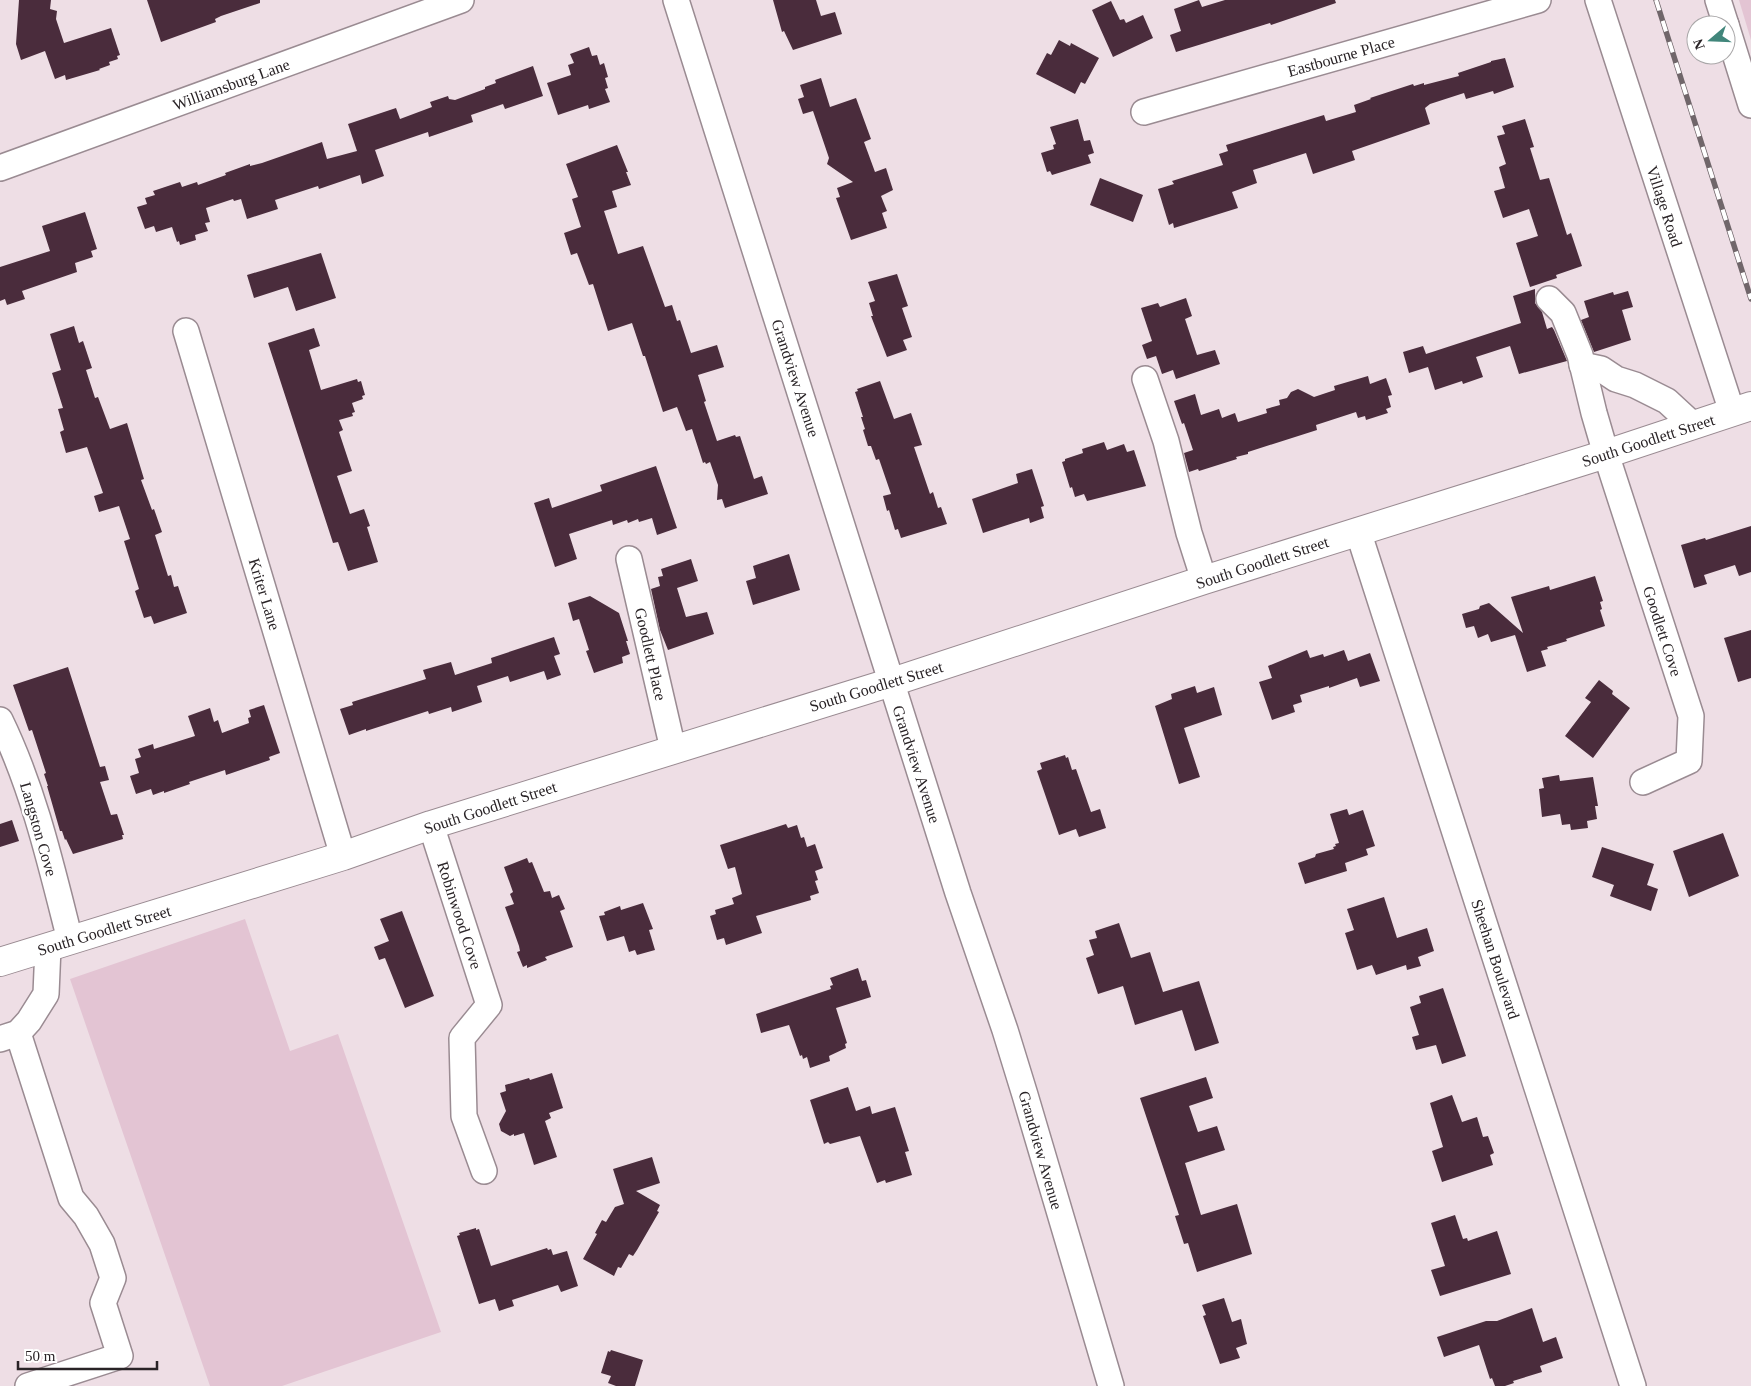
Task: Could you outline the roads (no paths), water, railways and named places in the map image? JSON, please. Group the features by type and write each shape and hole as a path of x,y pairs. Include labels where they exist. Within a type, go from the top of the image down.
{"main road":[{"name":"South Goodlett Street","path":"0,962 344,856 431,825 892,682 1204,580 1606,454 1742,409"}],"street":[{"name":"Williamsburg Lane","path":"0,168 461,0"},
{"name":"Grandview Avenue","path":"676,0 972,935 1005,1030 1111,1386"},
{"name":"Eastbourne Place","path":"1144,112 1538,0"},
{"name":"Village Road","path":"1598,0 1742,409"},
{"path":"1718,0 1723,15"},
{"path":"1736,57 1751,104"},
{"path":"1550,299 1563,313 1582,364 1606,454"},
{"name":"Kriter Lane","path":"186,331 344,856"},
{"path":"1582,364 1601,369 1616,379 1635,385 1667,401 1693,425"},
{"path":"1145,378 1166,441 1189,533 1204,580"},
{"name":"Goodlett Cove","path":"1606,454 1691,716 1689,762 1643,782"},
{"name":"Sheehan Boulevard","path":"1358,531 1633,1386"},
{"name":"Goodlett Place","path":"630,559 673,750"},
{"name":"Langston Cove","path":"0,720 16,753 38,818 59,944 46,994 29,1021 9,1036"},
{"name":"Robinwood Cove","path":"431,825 489,1005 462,1038 464,1116 484,1171"},
{"path":"9,1036 71,1198 86,1216 102,1244 113,1278 103,1303 120,1356 28,1386"}],"railway":[{"path":"1656,0 1751,299"}]}
